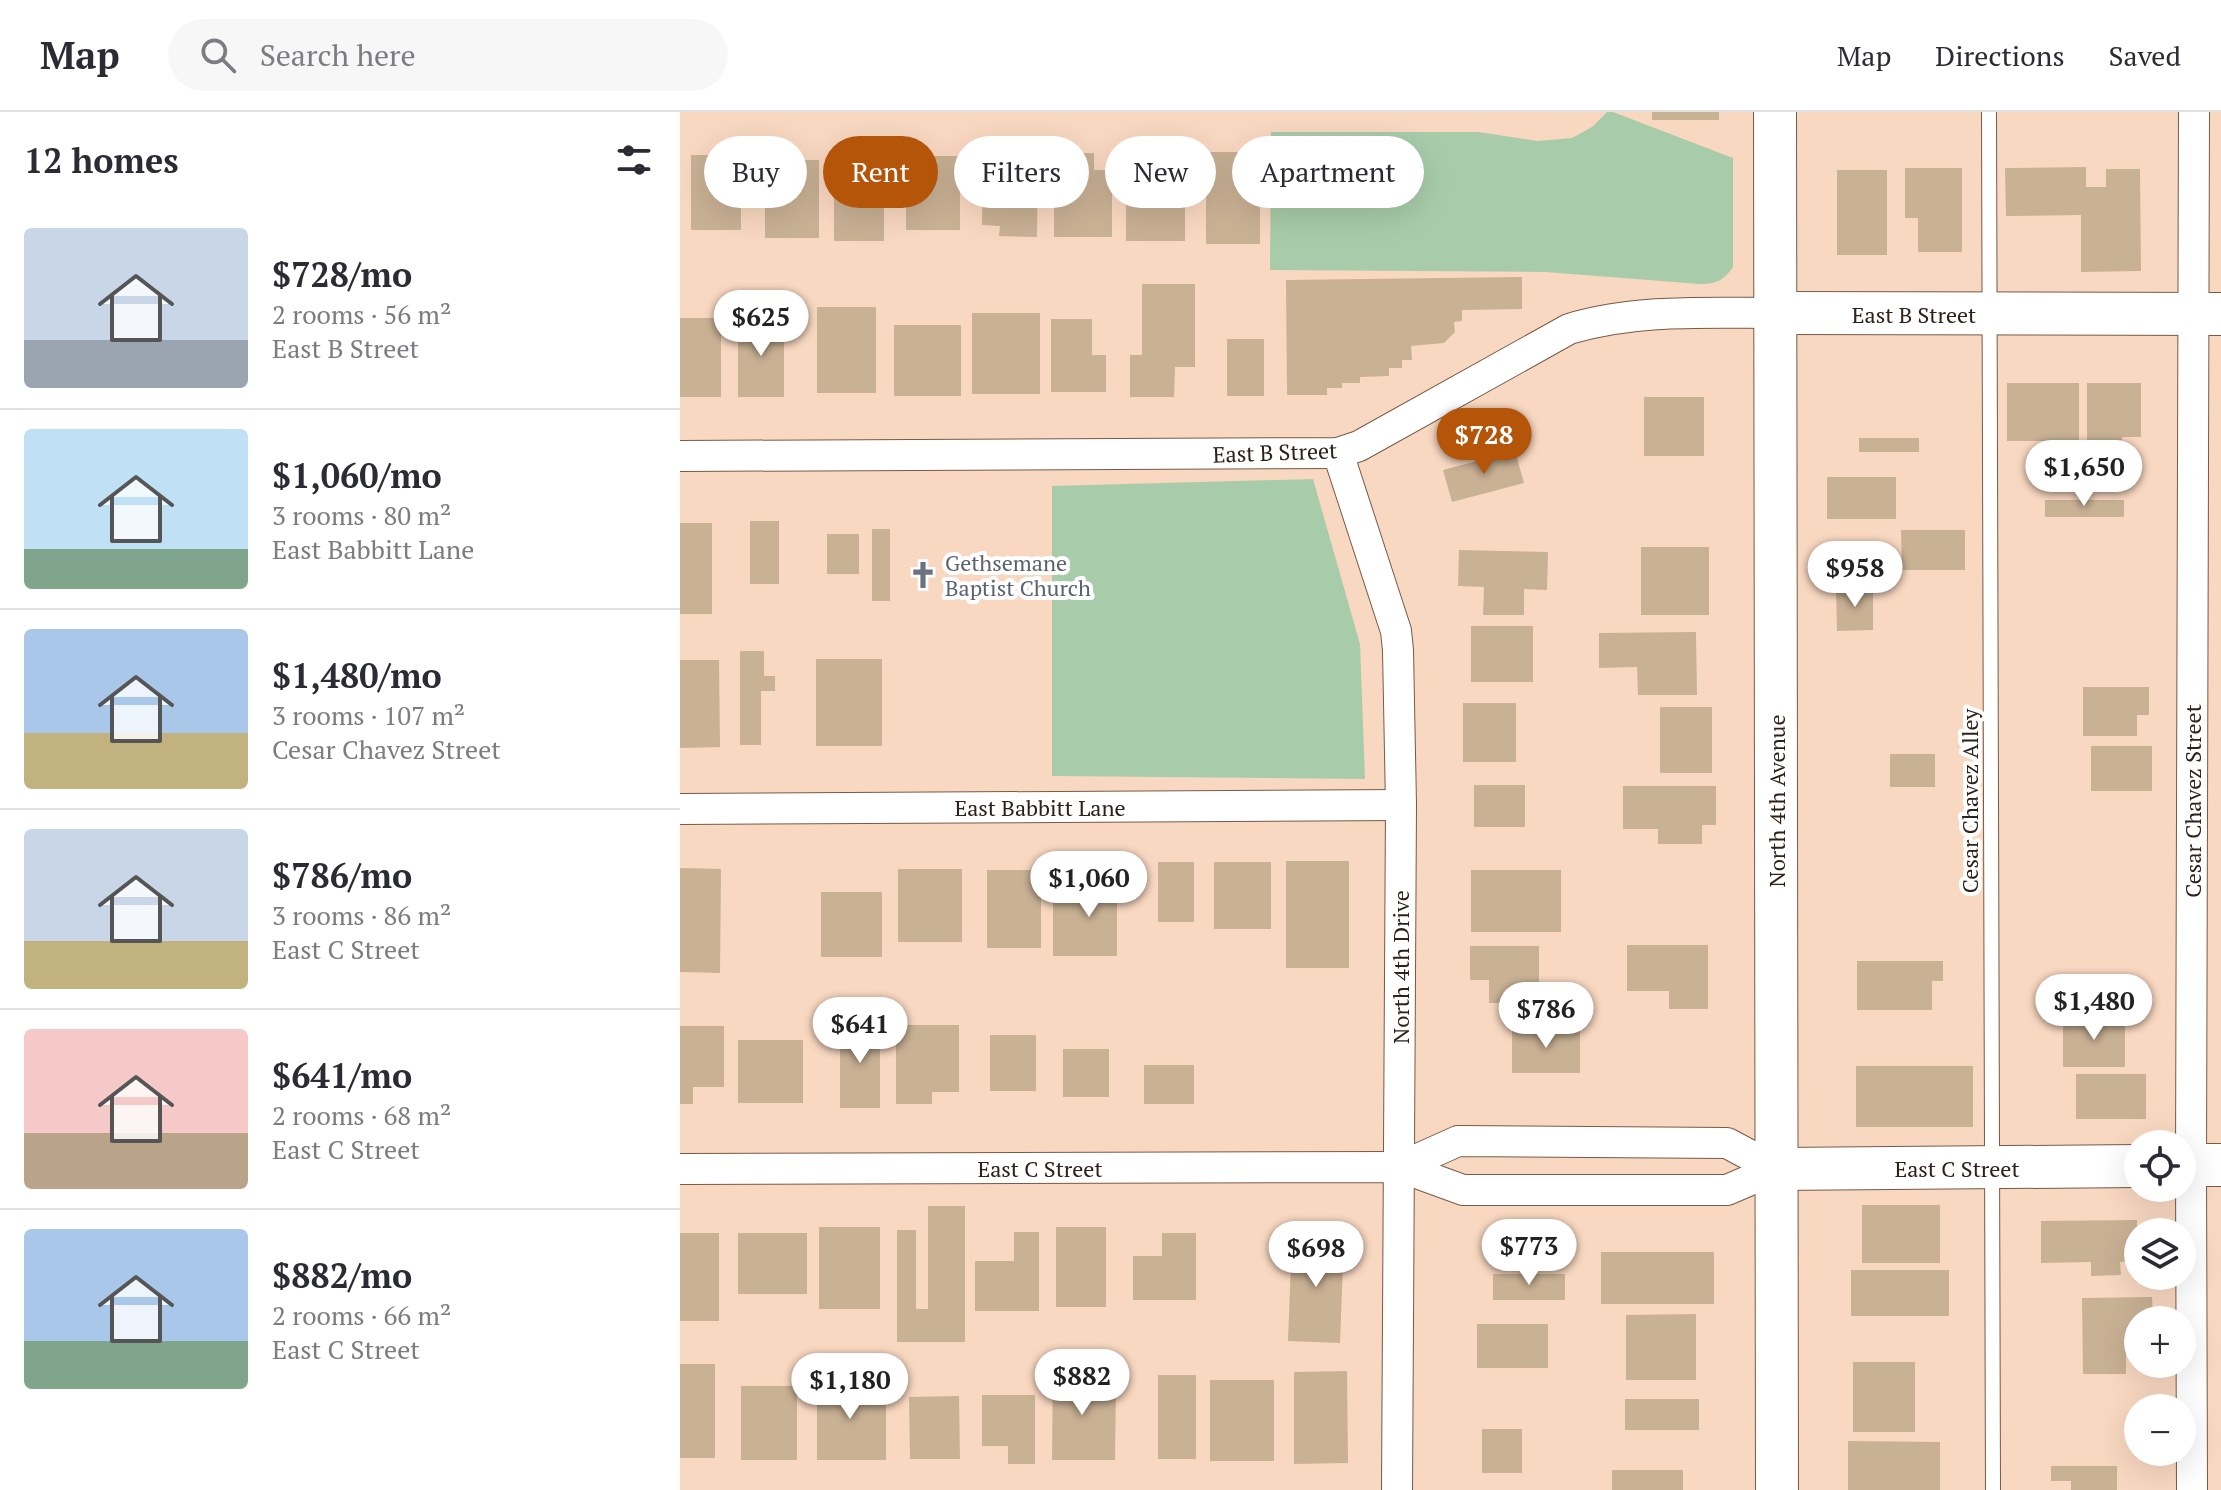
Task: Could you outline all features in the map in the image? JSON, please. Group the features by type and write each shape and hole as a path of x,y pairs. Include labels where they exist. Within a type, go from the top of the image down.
{"street":[{"name":"North 4th Avenue","path":"1775,112 1777,1490"},
{"name":"Cesar Chavez Street","path":"2192,1490 2207,314 2194,112"},
{"name":"East B Street","path":"680,456 1338,453 1359,446 1569,329 1598,320 1674,313 2207,314"},
{"name":"North 4th Drive","path":"1338,453 1396,631 1401,805 1397,1490"},
{"name":"East Babbitt Lane","path":"680,809 1401,805"},
{"name":"East C Street","path":"1400,1167 1458,1141 1727,1143 1776,1169"},
{"name":"East C Street","path":"680,1169 1400,1167 1463,1190 1727,1190 1776,1169 2124,1166"}],"lane":[{"name":"Cesar Chavez Alley","path":"1989,112 1993,1490"}],"green space":[{"path":"1607,112 1613,112 1733,158 1733,267 1723,278 1700,284 1545,272 1270,270 1270,208 1424,208 1424,136 1271,136 1271,132 1478,132 1538,141 1572,138 1592,127"},
{"path":"1313,479 1360,644 1365,779 1052,776 1052,486"}],"building":[{"path":"1652,112 1719,112 1719,120 1652,120"},
{"path":"1216,152 1232,152 1232,208 1260,208 1260,244 1206,244 1206,208 1216,208"},
{"path":"1089,153 1094,153 1094,170 1105,170 1105,208 1112,208 1112,237 1054,237 1054,208 1089,208"},
{"path":"691,155 704,155 704,208 741,208 741,230 691,230"},
{"path":"938,156 954,156 954,208 960,208 960,230 906,230 906,208 938,208"},
{"path":"807,160 819,160 819,238 765,238 765,208 807,208"},
{"path":"2086,167 2086,187 2106,187 2106,169 2140,169 2141,271 2081,272 2081,215 2006,216 2005,168"},
{"path":"1905,168 1962,168 1962,252 1918,252 1918,218 1905,218"},
{"path":"1837,170 1887,170 1887,255 1837,255"},
{"path":"834,208 884,208 884,241 834,241"},
{"path":"982,208 1037,208 1037,237 999,236 1000,226 982,225"},
{"path":"1126,208 1185,208 1185,241 1126,241"},
{"path":"1522,277 1522,309 1462,310 1462,321 1454,322 1455,332 1444,343 1411,346 1412,360 1402,360 1402,368 1389,368 1389,376 1360,377 1360,383 1342,383 1342,388 1327,388 1327,395 1287,395 1286,280"},
{"path":"1142,284 1195,284 1195,367 1175,367 1174,397 1130,397 1130,355 1142,355"},
{"path":"817,307 876,307 876,393 817,393"},
{"path":"972,313 1040,313 1040,394 972,394"},
{"path":"680,318 721,318 721,397 680,397"},
{"path":"738,318 784,318 784,397 738,397"},
{"path":"1051,319 1092,319 1092,355 1106,355 1106,392 1051,392"},
{"path":"894,325 961,325 961,396 894,396"},
{"path":"1227,339 1264,339 1264,396 1227,396"},
{"path":"2007,383 2079,383 2079,469 2051,469 2051,441 2007,441"},
{"path":"2087,383 2141,383 2141,437 2122,437 2122,469 2087,469"},
{"path":"1644,397 1704,397 1704,456 1644,456"},
{"path":"1859,438 1919,438 1919,452 1859,452"},
{"path":"1515,451 1524,483 1452,502 1443,470"},
{"path":"1827,477 1896,477 1896,519 1827,519"},
{"path":"2045,500 2124,500 2124,517 2045,517"},
{"path":"750,521 779,521 779,584 750,584"},
{"path":"680,523 712,523 712,614 680,614"},
{"path":"872,529 890,529 890,601 872,601"},
{"path":"1901,530 1965,530 1965,570 1902,570"},
{"path":"827,534 859,534 859,574 827,574"},
{"path":"1641,547 1709,547 1709,615 1641,615"},
{"path":"1459,550 1548,552 1547,590 1524,589 1524,615 1483,615 1484,587 1458,586"},
{"path":"1836,587 1873,587 1873,630 1837,631"},
{"path":"1471,626 1533,626 1533,682 1471,682"},
{"path":"1696,632 1697,695 1638,695 1637,667 1599,668 1599,633"},
{"path":"740,651 764,651 764,676 775,676 775,691 761,691 761,745 740,745"},
{"path":"816,659 882,659 882,746 816,746"},
{"path":"680,660 719,660 720,747 680,748"},
{"path":"2083,687 2149,687 2149,715 2137,715 2137,736 2083,736"},
{"path":"1463,703 1516,703 1516,762 1463,762"},
{"path":"1660,707 1712,707 1712,773 1660,773"},
{"path":"2091,746 2152,746 2152,791 2091,791"},
{"path":"1890,754 1935,754 1935,787 1890,787"},
{"path":"1474,785 1525,785 1525,827 1474,827"},
{"path":"1623,786 1716,786 1716,825 1702,825 1702,844 1658,844 1658,829 1623,829"},
{"path":"1286,861 1349,861 1349,968 1286,968"},
{"path":"1158,862 1194,862 1194,922 1158,922"},
{"path":"1214,862 1271,862 1271,929 1214,929"},
{"path":"680,868 721,869 720,973 680,972"},
{"path":"898,869 962,869 962,942 898,942"},
{"path":"1087,869 1117,869 1117,956 1053,956 1053,900 1087,900"},
{"path":"987,870 1041,870 1041,948 987,948"},
{"path":"1471,870 1561,870 1561,932 1471,932"},
{"path":"821,892 882,892 882,957 821,957"},
{"path":"1627,945 1708,945 1708,1009 1669,1009 1669,991 1627,991"},
{"path":"1470,946 1539,946 1539,1003 1489,1003 1489,980 1470,980"},
{"path":"1857,961 1943,961 1943,981 1932,981 1932,1010 1857,1010"},
{"path":"2063,1016 2125,1016 2125,1067 2063,1067"},
{"path":"840,1022 880,1022 880,1108 840,1108"},
{"path":"896,1025 959,1025 959,1092 932,1092 932,1104 896,1104"},
{"path":"680,1026 724,1026 724,1087 693,1087 693,1104 680,1104"},
{"path":"1512,1027 1580,1027 1580,1073 1512,1073"},
{"path":"990,1035 1036,1035 1036,1091 990,1091"},
{"path":"738,1040 803,1040 803,1103 738,1103"},
{"path":"1063,1049 1109,1049 1109,1097 1063,1097"},
{"path":"1144,1065 1194,1065 1194,1104 1144,1104"},
{"path":"1856,1066 1973,1066 1973,1127 1856,1127"},
{"path":"2076,1074 2146,1074 2146,1119 2076,1119"},
{"path":"1862,1205 1940,1205 1940,1263 1862,1263"},
{"path":"928,1206 965,1206 965,1342 897,1342 897,1230 916,1230 916,1309 928,1309"},
{"path":"2124,1220 2121,1275 2091,1276 2091,1262 2041,1263 2041,1221"},
{"path":"819,1227 880,1227 880,1309 819,1309"},
{"path":"1056,1227 1106,1227 1106,1307 1056,1307"},
{"path":"1014,1232 1039,1232 1039,1311 975,1311 975,1261 1014,1261"},
{"path":"680,1233 719,1233 719,1321 680,1321"},
{"path":"738,1233 807,1233 807,1294 738,1294"},
{"path":"1162,1233 1196,1233 1196,1300 1133,1300 1133,1256 1162,1256"},
{"path":"1292,1235 1344,1237 1340,1343 1288,1341"},
{"path":"1601,1252 1714,1252 1714,1304 1601,1304"},
{"path":"1851,1270 1949,1270 1949,1316 1851,1316"},
{"path":"1493,1274 1565,1274 1565,1300 1493,1300"},
{"path":"2152,1297 2152,1306 2124,1306 2124,1374 2083,1374 2082,1298"},
{"path":"1696,1314 1696,1380 1626,1380 1626,1315"},
{"path":"1477,1324 1548,1324 1548,1368 1477,1368"},
{"path":"1053,1361 1075,1361 1075,1381 1116,1382 1115,1460 1052,1460"},
{"path":"1853,1362 1915,1362 1915,1432 1853,1432"},
{"path":"680,1364 715,1364 715,1458 680,1458"},
{"path":"1347,1371 1348,1463 1294,1464 1294,1372"},
{"path":"1158,1375 1196,1375 1196,1459 1158,1459"},
{"path":"817,1378 867,1378 867,1398 886,1398 886,1460 817,1460"},
{"path":"1210,1380 1274,1380 1274,1461 1210,1461"},
{"path":"741,1386 797,1386 797,1460 741,1460"},
{"path":"982,1395 1035,1395 1035,1464 1008,1464 1008,1446 982,1446"},
{"path":"959,1396 960,1459 910,1459 909,1397"},
{"path":"1625,1399 1699,1399 1699,1430 1625,1430"},
{"path":"1482,1429 1522,1429 1522,1473 1482,1473"},
{"path":"1848,1441 1940,1442 1940,1490 1848,1490"},
{"path":"2051,1466 2117,1466 2117,1490 2071,1490 2071,1481 2051,1481"},
{"path":"1612,1470 1683,1470 1683,1490 1612,1490"}],"place":[{"name":"Gethsemane Baptist Church","path":"923,575"}]}
